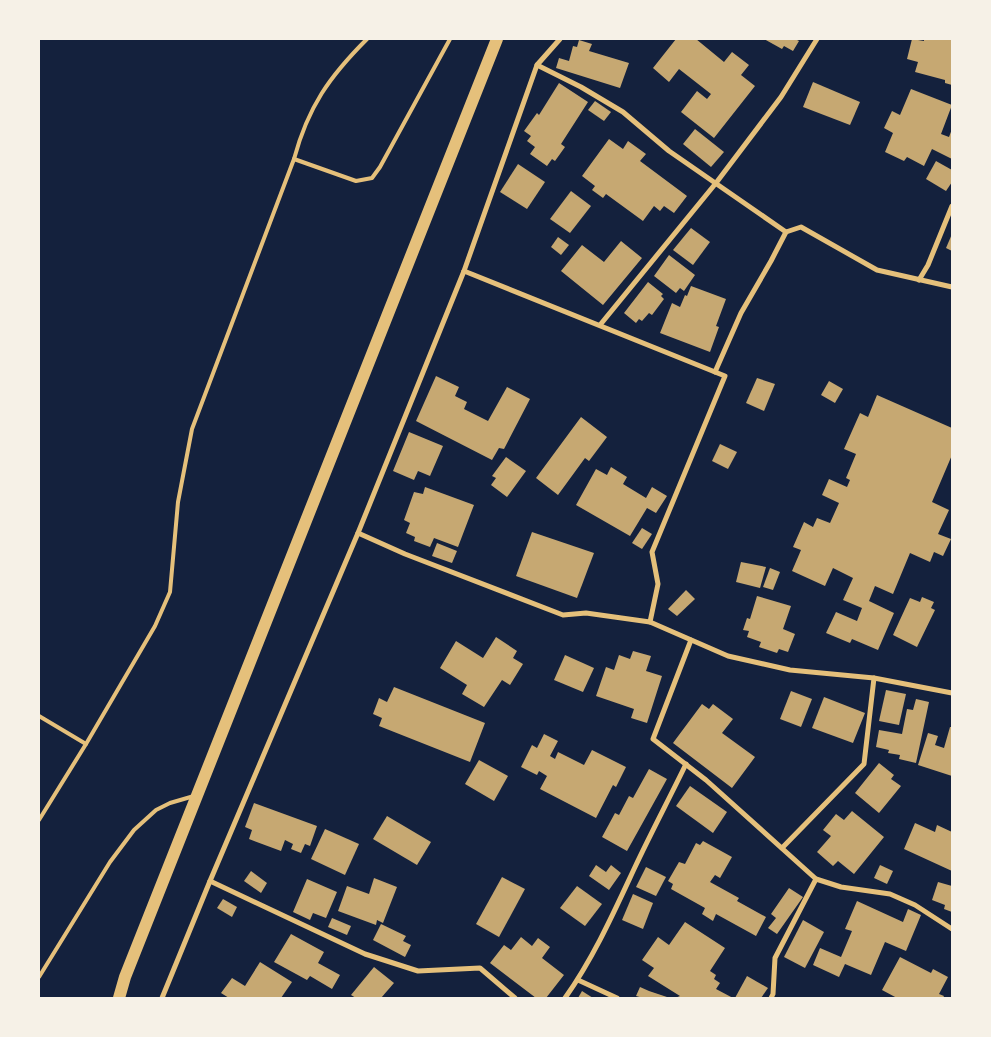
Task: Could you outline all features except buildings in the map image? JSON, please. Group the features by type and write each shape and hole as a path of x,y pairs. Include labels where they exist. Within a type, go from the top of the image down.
{"main road":[{"path":"119,998 197,795 497,39"}],"street":[{"path":"162,998 210,880 358,533 464,270 537,65 560,39"},
{"path":"600,325 716,183 781,97 817,39"},
{"path":"537,65 581,87 623,112 669,150 786,232"},
{"path":"919,280 928,265 952,206"},
{"path":"714,372 741,313 786,232 801,227 878,270 952,287"},
{"path":"464,270 724,376 652,552 658,584 650,622"},
{"path":"358,533 405,554 563,615 586,613 650,622 728,656 790,670 874,678 952,693"},
{"path":"691,640 653,739 706,780 816,879 841,887 890,894 915,905 952,929"},
{"path":"782,848 864,764 874,678"},
{"path":"565,998 578,980 610,923 686,764"},
{"path":"771,998 773,994 775,958 816,879"},
{"path":"210,880 365,954 418,971 480,968 516,998"},
{"path":"578,980 617,998"}],"lane":[{"path":"39,820 155,626 170,592 178,502 192,429 294,159 301,132 322,90 348,58 367,39"},
{"path":"294,159 356,181 372,178 380,167 450,39"},
{"path":"39,716 86,744"},
{"path":"39,977 110,862 134,830 156,810 170,803 197,795"}]}
